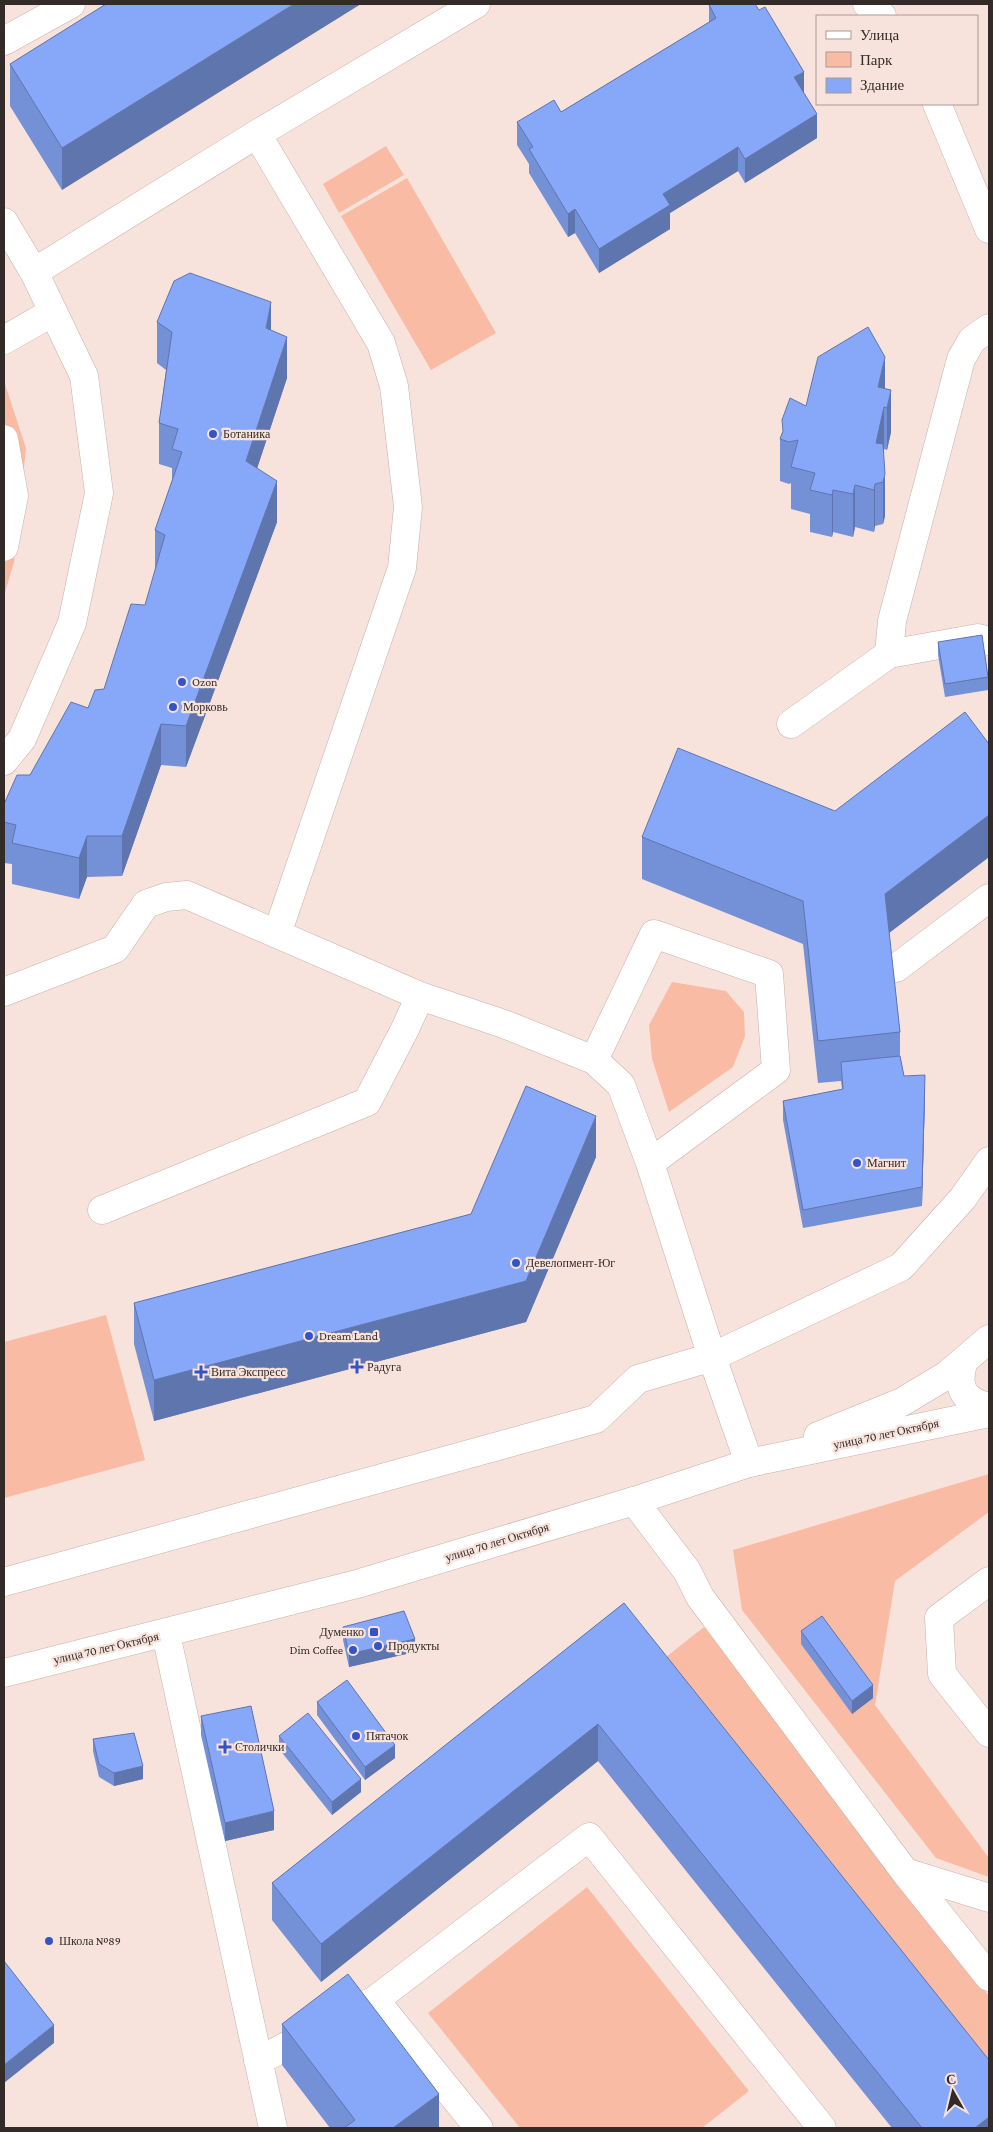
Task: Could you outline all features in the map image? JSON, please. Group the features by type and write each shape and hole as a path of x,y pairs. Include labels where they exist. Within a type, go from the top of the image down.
{"main road":[{"path":"34,272 257,134 476,4"},
{"path":"867,4 881,15"},
{"path":"4,41 65,5"},
{"path":"937,105 989,229"},
{"path":"257,134 381,343 394,386 408,507 402,568 277,934"},
{"path":"4,222 34,272 84,376 99,493 72,623 22,739 4,761"},
{"path":"4,340 53,312"},
{"path":"889,654 892,621 961,359 972,340 989,328"},
{"path":"4,439 14,496 4,547"},
{"path":"791,724 889,654 978,638 989,641"},
{"path":"4,992 116,949 146,904 166,897 187,895 420,996 504,1024 594,1060 620,1085 650,1162 712,1357 749,1463 902,1402 963,1363 989,1339"},
{"path":"896,968 989,898"},
{"path":"594,1060 654,934 769,974 776,1070 650,1162"},
{"path":"102,1210 367,1102 420,996"},
{"path":"4,1582 596,1419 638,1379 712,1357 901,1267 963,1198 989,1161"},
{"path":"963,1363 960,1373 962,1390 967,1398 989,1407"},
{"name":"улица 70 лет Октября","path":"4,1673 166,1634 357,1584 634,1501 749,1463 989,1413"},
{"path":"634,1501 687,1571 700,1597 905,1872 989,1977"},
{"path":"989,1581 939,1618 942,1674 989,1733"},
{"path":"166,1634 272,2128"},
{"path":"258,2061 375,2000 589,1837 822,2128"},
{"path":"905,1872 989,1898"},
{"path":"375,2000 479,2128"}],"green space":[{"path":"386,146 404,175 339,213 323,184"},
{"path":"407,178 496,333 431,370 341,216"},
{"path":"4,381 26,448 14,562 4,596"},
{"path":"672,982 726,991 744,1012 745,1036 733,1067 669,1112 652,1059 649,1025"},
{"path":"106,1315 145,1460 4,1498 4,1342"},
{"path":"989,1474 989,1512 895,1581 875,1705 989,1858 989,1877 936,1858 742,1610 733,1550"},
{"path":"704,1627 989,1996 989,2076 666,1657"},
{"path":"587,1887 749,2091 702,2128 520,2128 428,2013"}],"building":[{"path":"106,4 294,4 62,148 10,64"},
{"path":"755,4 759,10 765,7 804,72 794,77 817,114 745,159 738,147 663,194 670,205 599,249 575,209 568,214 529,149 533,147 517,122 554,100 561,112 716,18 709,5"},
{"path":"190,273 271,302 266,328 287,337 246,461 277,481 186,726 161,724 122,836 87,836 79,858 12,843 16,825 4,822 4,804 17,775 30,775 71,702 88,708 95,690 104,689 131,604 145,605 165,535 155,530 182,452 172,449 178,429 159,423 172,332 157,322 174,281"},
{"path":"868,327 885,357 878,387 891,390 887,408 884,407 876,443 883,444 885,474 883,482 875,484 874,490 855,485 853,494 833,490 832,495 810,490 815,473 791,467 798,440 789,442 780,439 783,431 782,420 790,398 806,406 818,357"},
{"path":"982,635 988,677 945,684 938,642"},
{"path":"965,712 989,744 989,815 885,894 900,1032 818,1041 803,901 642,837 678,748 835,811"},
{"name":"Магнит","path":"900,1056 904,1076 925,1075 922,1187 803,1210 783,1101 843,1089 841,1062"},
{"path":"526,1086 596,1116 526,1281 154,1380 134,1303 471,1214"},
{"path":"624,1603 989,2060 989,2117 975,2128 922,2128 598,1724 321,1944 272,1883"},
{"path":"404,1611 415,1639 349,1654 343,1627"},
{"path":"822,1616 873,1685 852,1701 801,1631"},
{"name":"Пятачок","path":"347,1680 395,1745 365,1767 317,1702"},
{"path":"251,1706 274,1811 225,1823 201,1716"},
{"path":"308,1713 361,1779 332,1802 279,1736"},
{"path":"134,1733 143,1766 114,1773 99,1764 93,1739"},
{"path":"4,1961 54,2025 4,2065"},
{"path":"348,1974 439,2094 393,2128 344,2128 355,2120 282,2024"}],"place":[{"name":"Ботаника","path":"213,434"},
{"name":"Ozon","path":"182,682"},
{"name":"Морковь","path":"173,707"},
{"name":"Магнит","path":"857,1163"},
{"name":"Девелопмент-Юг","path":"516,1263"},
{"name":"Dream Land","path":"309,1336"},
{"name":"Радуга","path":"357,1367"},
{"name":"Вита Экспресс","path":"201,1372"},
{"name":"Думенко","path":"374,1632"},
{"name":"Продукты","path":"378,1646"},
{"name":"Dim Coffee","path":"353,1650"},
{"name":"Пятачок","path":"356,1736"},
{"name":"Столички","path":"225,1747"},
{"name":"Школа №89","path":"49,1941"}]}
